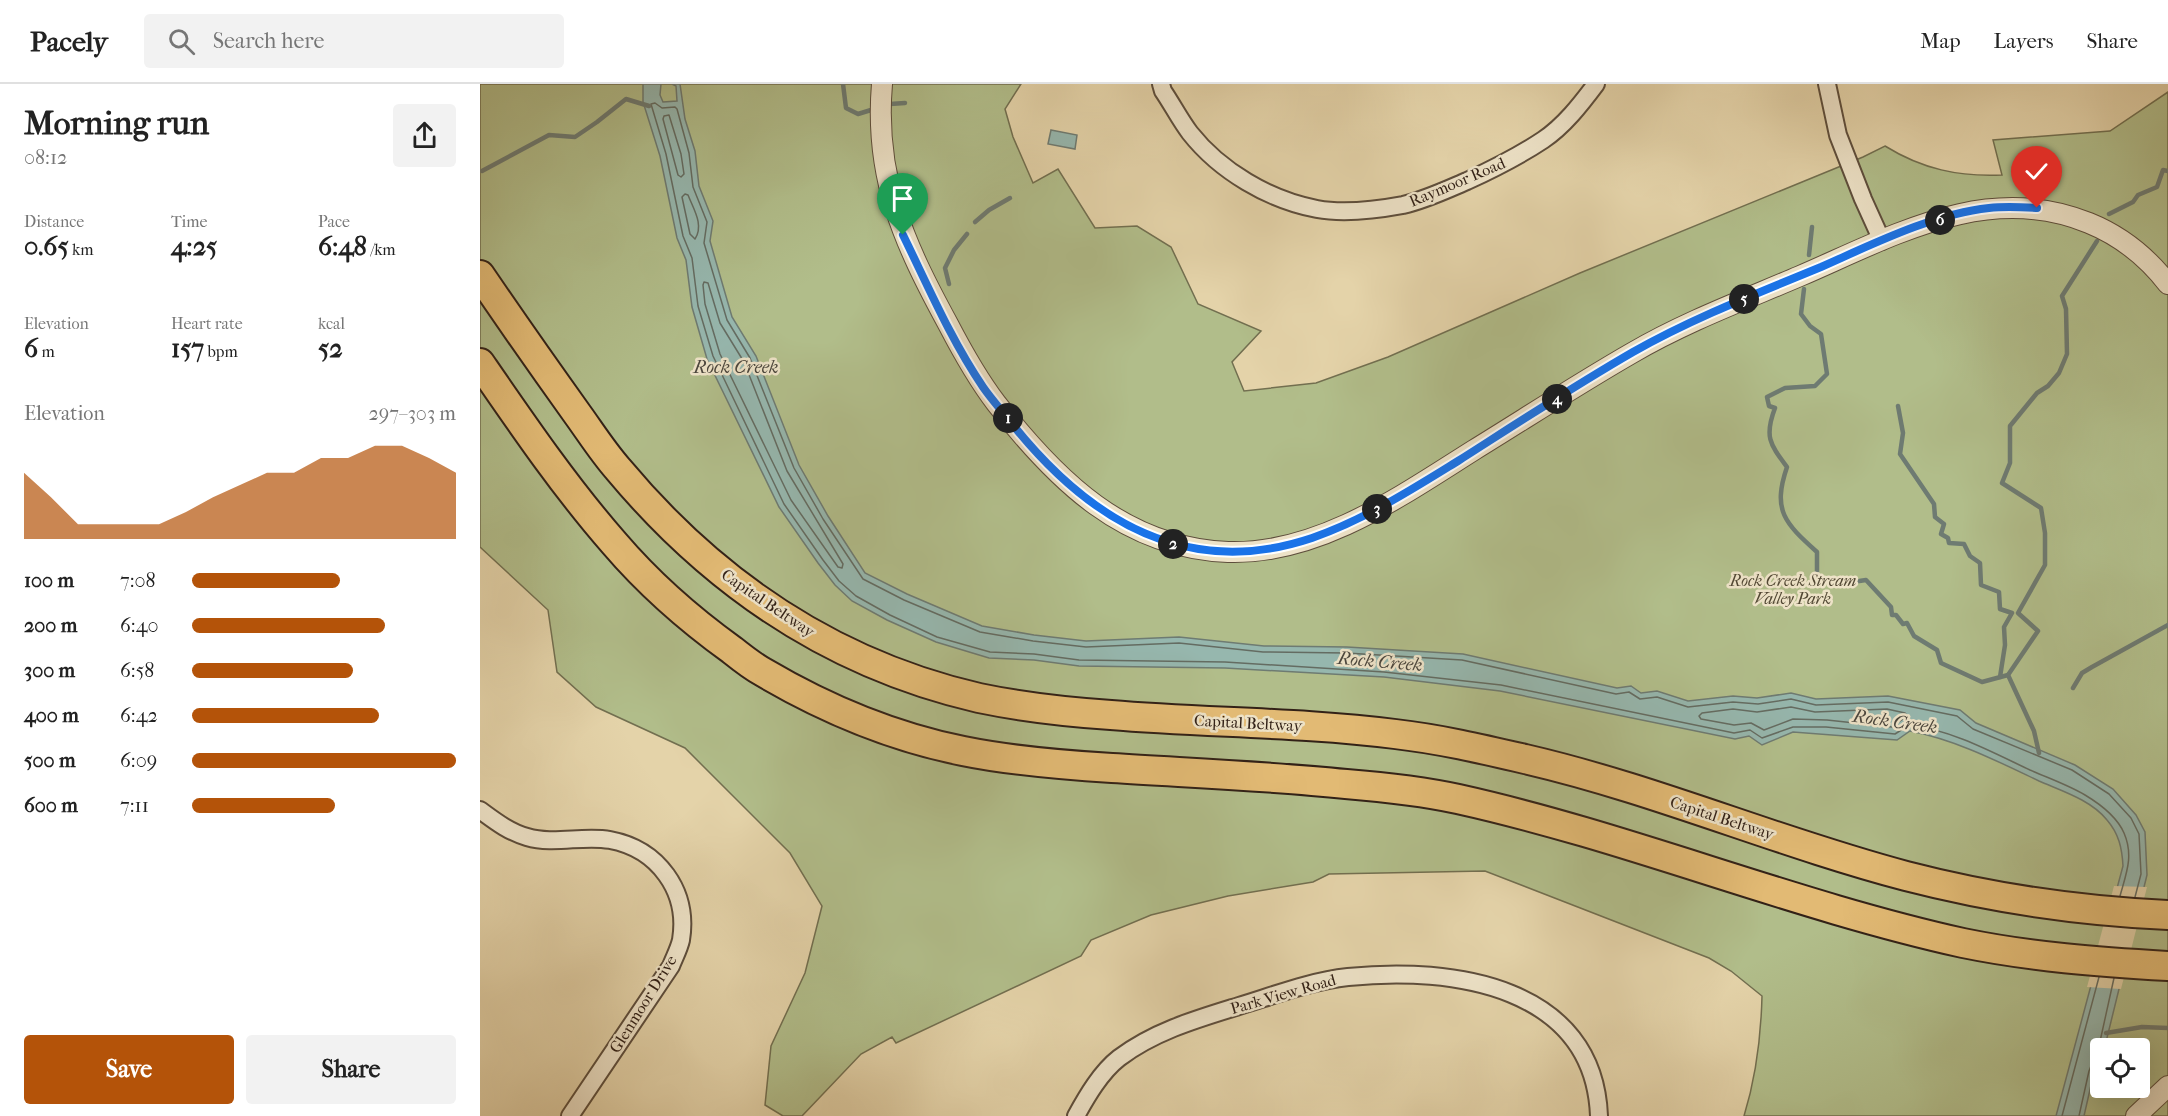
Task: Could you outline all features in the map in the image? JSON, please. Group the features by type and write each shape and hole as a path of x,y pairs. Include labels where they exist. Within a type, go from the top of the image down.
{"highway":[{"path":"480,257 543,367"},
{"name":"Capital Beltway","path":"480,275 614,465 653,509 700,554 746,592 795,626 861,659 912,679 978,697 1037,708 1394,734 1471,746 1546,764 1639,791 1815,849 1907,876 2083,909 2168,915"},
{"path":"480,363 575,496 616,545 661,592 709,633 760,671 833,708 892,731 961,751 1029,761 1316,781 1384,787 1451,797 1526,815 1883,924 1968,944 2068,960 2168,966"}],"street":[{"path":"882,84 881,137 894,207 903,235 983,387 1033,449 1067,483 1099,508 1132,529 1164,542 1194,548 1230,552 1272,548 1312,538 1349,522 1417,486 1635,351 1718,310 1882,241 1960,213 2010,207 2037,208 2064,214 2116,236 2144,258 2168,284"},
{"name":"Raymoor Road","path":"1161,84 1163,91 1191,133 1212,155 1248,183 1293,203 1319,209 1363,211 1405,205 1494,169 1545,139 1580,105 1596,84"},
{"path":"1827,84 1838,135 1882,241"},
{"name":"Glenmoor Drive","path":"480,810 502,827 528,837 555,840 608,839 636,847 654,860 669,876 681,906 681,941 671,966 570,1116"},
{"name":"Park View Road","path":"1076,1116 1088,1094 1118,1059 1158,1034 1317,982 1348,977 1412,973 1451,978 1502,990 1534,1004 1563,1024 1589,1062 1598,1093 1599,1116"},
{"path":"2136,1116 2168,1086"}],"green space":[{"name":"Rock Creek Stream Valley Park","path":"480,84 1021,84 1005,109 1013,137 1033,183 1058,169 1095,228 1137,226 1171,247 1198,304 1261,331 1232,362 1244,391 1316,383 1388,357 1580,273 1885,146 1913,161 1941,170 1971,175 2002,175 1993,140 2110,131 2168,92 2168,1116 1744,1116 1757,1057 1762,996 1731,971 1709,958 1485,871 1329,874 1313,882 1228,896 1151,915 1091,940 1081,956 896,1043 892,1037 861,1054 802,1116 783,1116 765,1105 771,1046 805,973 822,906 790,853 685,748 596,707 557,672 548,610 480,547"}],"water":[{"name":"Rock Creek","path":"643,84 661,84 660,95 663,102 677,101 676,86 672,84 680,84 685,119 695,151 699,186 713,221 710,241 732,317 756,356 799,465 828,516 865,573 907,594 982,626 1086,641 1179,637 1264,646 1347,647 1463,654 1617,688 1631,686 1641,693 1657,691 1688,701 1733,696 1757,698 1791,693 1816,699 1888,696 1960,710 1976,723 2075,765 2113,789 2136,815 2145,832 2147,875 2107,1038 2090,1038 2090,1090 2084,1116 2056,1116 2123,866 2119,842 2107,820 2093,807 2066,792 1976,752 1910,731 1897,740 1793,732 1762,745 1749,736 1735,739 1500,691 1384,677 1225,668 1079,666 1034,660 989,658 936,642 852,601 835,585 779,507 707,359 692,307 686,260 677,238 660,156 643,102"},
{"path":"1051,130 1077,135 1075,149 1048,144"}],"pier":[{"path":"2114,886 2147,887 2121,989 2087,987"}],"waterway":[{"path":"843,84 846,108 858,114 871,110"},
{"path":"482,171 549,135 575,137 626,99 649,106"},
{"path":"890,104 905,103"},
{"path":"2109,214 2133,202 2138,195 2157,187 2163,170 2168,171"},
{"path":"975,222 989,210 1010,198"},
{"path":"1809,255 1812,227"},
{"path":"949,284 945,268 954,250 967,234"},
{"path":"2039,753 2034,731 2008,675 2038,631 2018,613 2045,565 2045,533 2041,508 2002,483 2010,463 2010,426 2037,393 2048,386 2059,373 2067,354 2066,309 2062,296 2097,241"},
{"path":"1804,289 1801,314 1810,326 1821,334 1827,374 1815,386 1785,388 1767,397 1769,406 1775,408 1770,426 1770,440 1787,467 1781,506 1789,524 1817,552 1817,578 1846,583 1866,580 1891,607 1892,615 1896,615 1903,624 1907,623 1914,636 1937,650 1941,663 1982,682 2008,675"},
{"path":"1898,406 1903,433 1900,454 1934,504 1935,517 1944,524 1941,534 1948,538 1949,543 1964,544 1970,556 1980,563 1981,585 1999,592 2000,609 2012,613 2004,627 2005,645 2000,677"},
{"path":"2073,688 2082,673 2168,625"},
{"path":"2106,1033 2142,1027 2168,1028"}],"route":[{"path":"903,235 983,387 1033,449 1067,483 1099,508 1132,529 1164,542 1230,552 1272,548 1312,538 1349,522 1417,486 1635,351 1718,310 1868,246 1960,213 1988,208 2037,208"}]}
